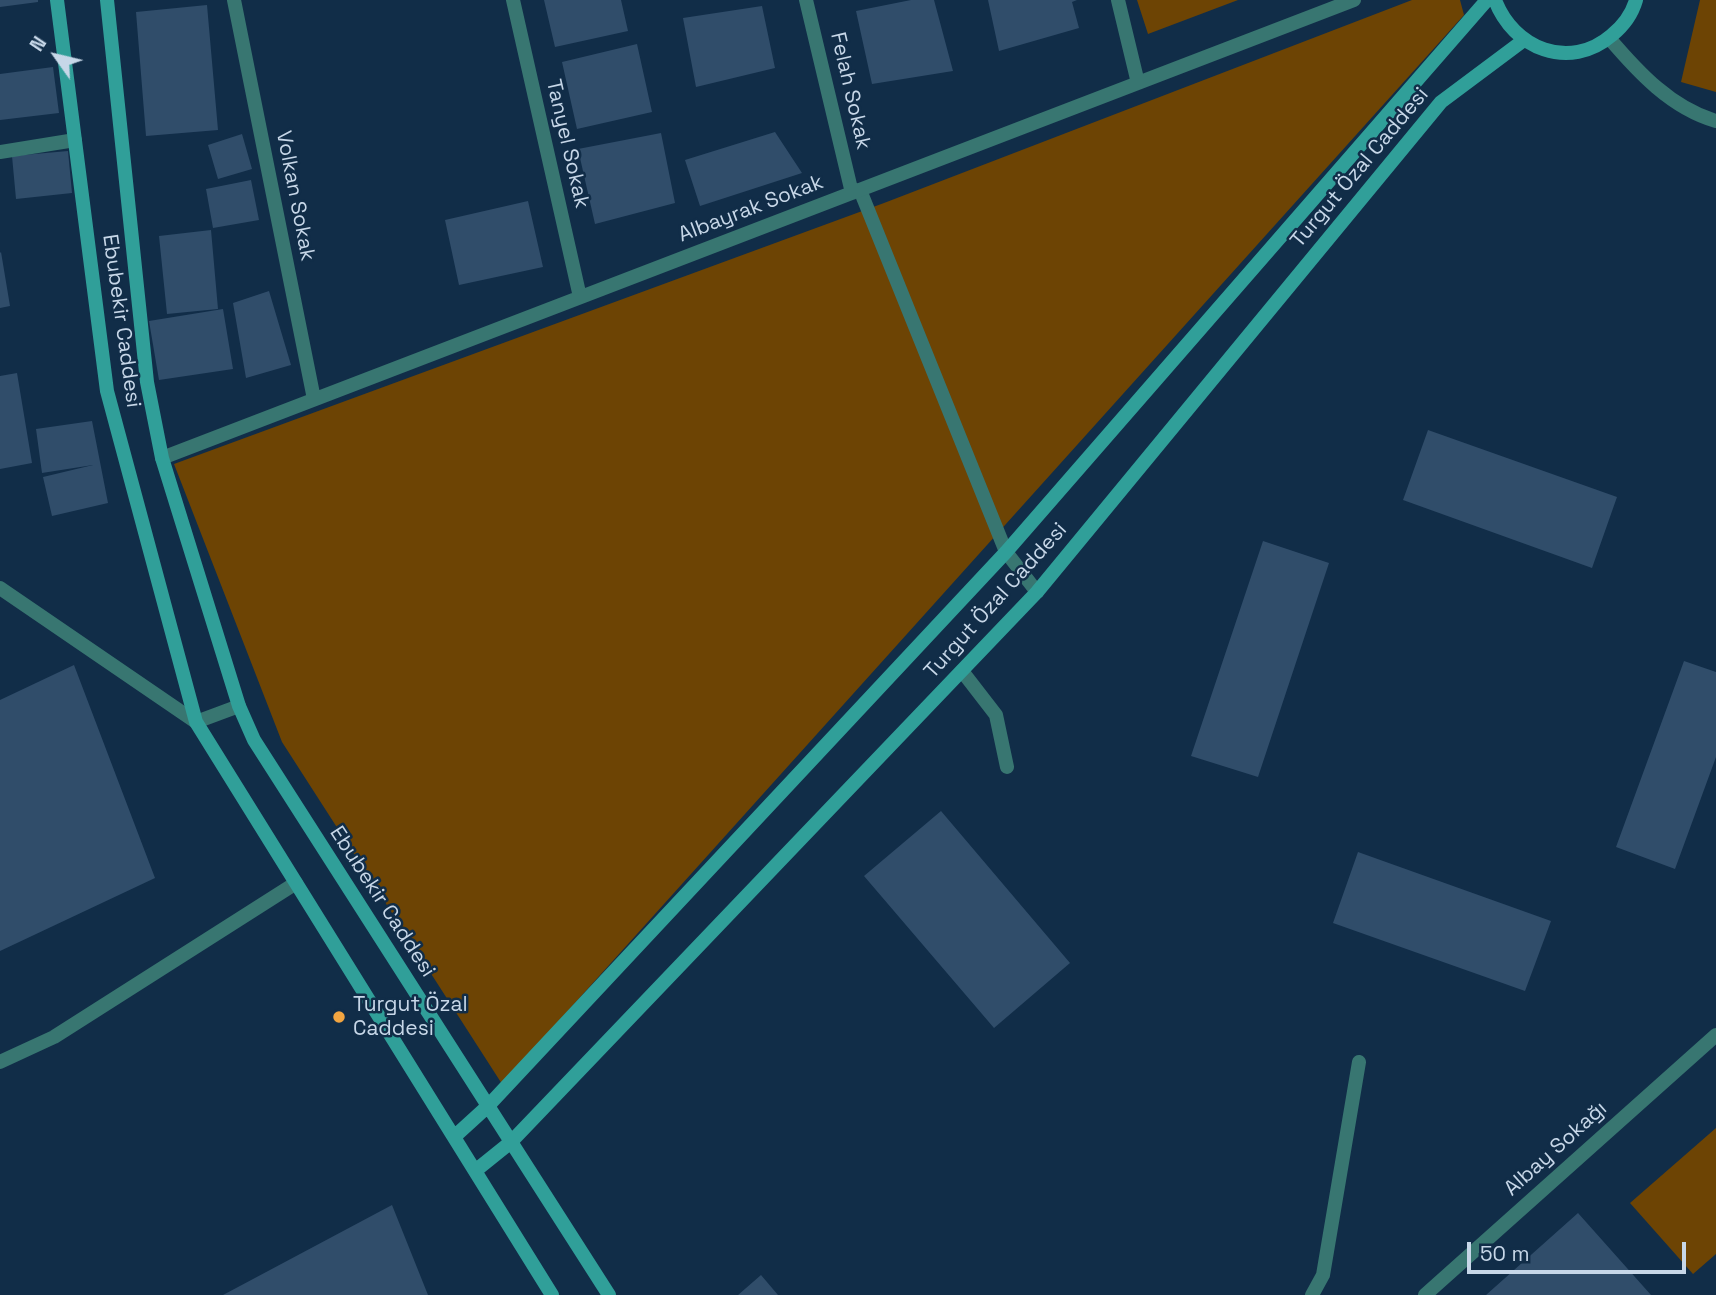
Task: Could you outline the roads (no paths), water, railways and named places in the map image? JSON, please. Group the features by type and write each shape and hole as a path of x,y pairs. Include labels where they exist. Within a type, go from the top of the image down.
{"street":[{"name":"Ebubekir Caddesi","path":"57,0 107,391 196,722 552,1295"},
{"name":"Ebubekir Caddesi","path":"107,0 146,382 162,458 239,706 254,740 609,1295"},
{"name":"Volkan Sokak","path":"234,0 314,400"},
{"name":"Tanyel Sokak","path":"513,0 580,297"},
{"name":"Felah Sokak","path":"806,0 856,191 1006,552 1037,592"},
{"path":"1118,0 1138,83"},
{"name":"Albayrak Sokak","path":"162,458 1354,0"},
{"name":"Turgut Özal Caddesi","path":"454,1137 488,1106 1006,552 1487,0"},
{"path":"1495,0 1501,16 1516,34 1536,47 1559,53 1582,51 1609,38 1622,26 1636,0"},
{"path":"1609,38 1655,87 1682,107 1716,121"},
{"name":"Turgut Özal Caddesi","path":"475,1171 511,1142 1037,592 1441,102 1524,40"},
{"path":"0,152 75,140"},
{"path":"0,588 196,722 239,706"},
{"path":"962,671 996,715 1007,766"},
{"path":"0,1062 54,1037 296,883"},
{"name":"Albay Sokağı","path":"1424,1295 1716,1035"},
{"path":"1312,1295 1323,1275 1359,1062"}],"place":[{"name":"Turgut Özal Caddesi","path":"339,1017"}]}
